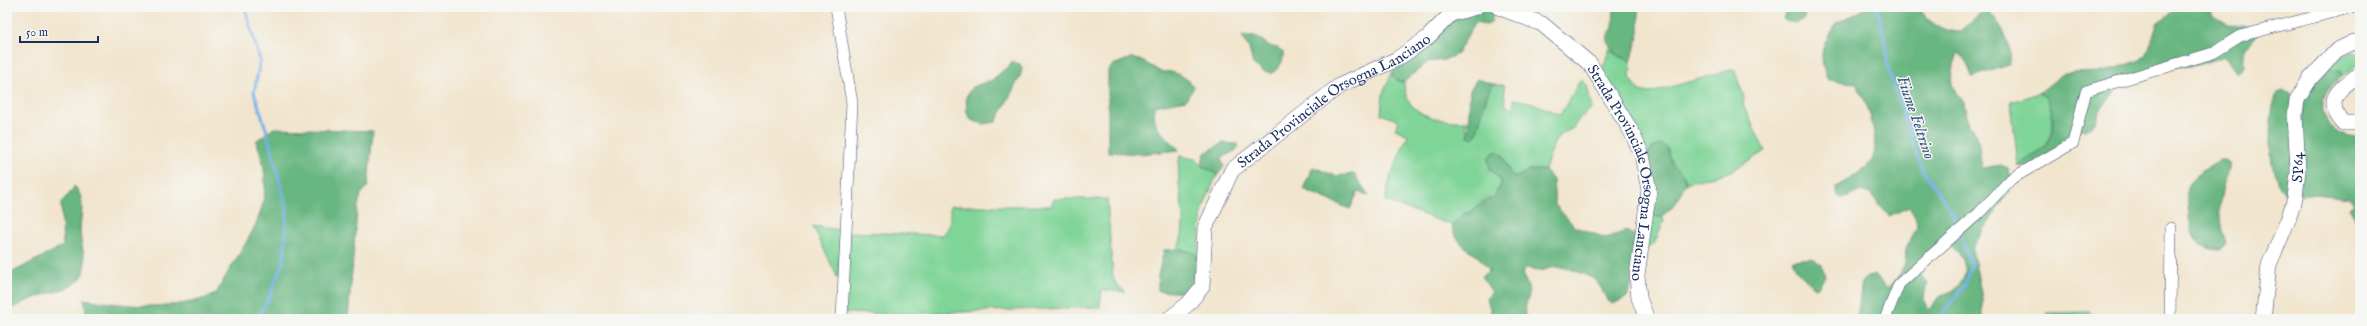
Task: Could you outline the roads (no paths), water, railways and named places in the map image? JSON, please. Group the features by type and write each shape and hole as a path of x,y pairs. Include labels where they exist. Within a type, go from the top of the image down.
{"street":[{"path":"836,7 852,103 842,319"},
{"name":"Strada Provinciale Orsogna Lanciano","path":"1169,319 1188,304 1202,287 1205,228 1232,170 1339,86 1397,59 1426,39 1451,14 1476,7"},
{"name":"Strada Provinciale Orsogna Lanciano","path":"1498,7 1542,24 1590,64 1633,135 1642,154 1649,190 1637,275 1639,298 1647,319"},
{"path":"1885,319 1900,284 1979,213 2011,179 2073,143 2086,91 2213,53 2240,36 2353,7"},
{"name":"SP64","path":"2263,319 2269,265 2288,220 2295,198 2298,171 2295,115 2297,100 2310,79 2337,50 2354,42 2360,44"},
{"path":"2360,74 2341,86 2336,93 2333,103 2336,115 2342,123 2360,123"},
{"path":"2170,319 2171,228"}],"waterway":[{"path":"245,7 260,61 254,92 266,129 287,209 284,259 269,298 256,319"},
{"name":"Fiume Feltrino","path":"1877,7 1885,40 1888,69 1922,169 1953,213 1957,226"},
{"name":"Fiume Feltrino","path":"1938,319 1965,285 1971,265 1960,236"}]}
